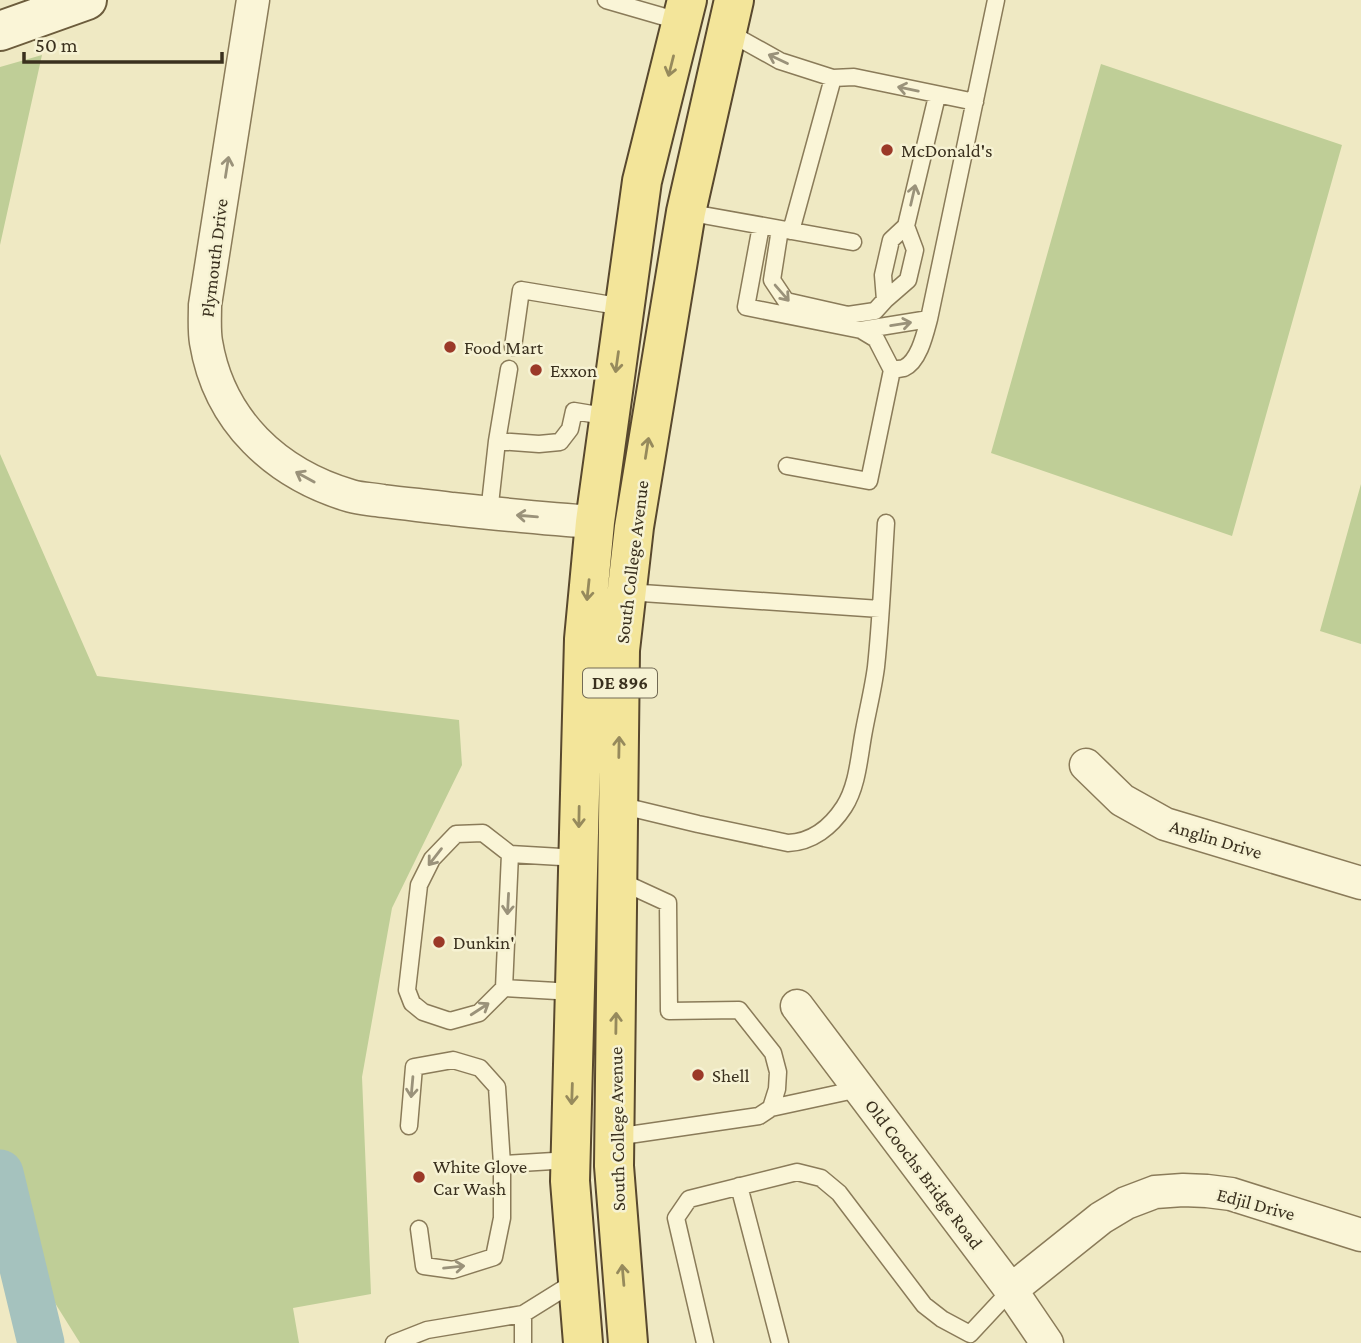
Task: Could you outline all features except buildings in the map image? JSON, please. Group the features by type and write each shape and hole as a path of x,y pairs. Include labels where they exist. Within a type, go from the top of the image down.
{"main road":[{"name":"South College Avenue","path":"583,1343 570,1160 584,639 595,522 642,181 685,11"},
{"name":"South College Avenue","path":"628,1343 614,1166 620,650 634,527 686,212 730,16"}],"street":[{"path":"0,31 87,0"},
{"name":"Plymouth Drive","path":"253,0 205,305 206,339 212,367 223,397 242,427 265,451 291,470 321,486 354,497 595,522"},
{"name":"Anglin Drive","path":"1086,765 1122,800 1165,824 1361,883"},
{"name":"Old Coochs Bridge Road","path":"797,1006 1011,1290 1047,1343"},
{"name":"Edjil Drive","path":"1011,1290 1101,1218 1126,1203 1155,1192 1182,1190 1231,1194 1361,1235"}],"lane":[{"path":"892,370 906,367 916,355 929,319 996,0"},
{"path":"613,1 685,11"},
{"path":"730,16 780,61 833,78 854,77 975,102"},
{"path":"833,78 772,280 786,300 848,315 875,311 908,280 915,250 906,226"},
{"path":"886,300 883,275 891,240 906,226 937,96"},
{"path":"686,212 853,242"},
{"path":"761,226 746,306 861,330 876,339 892,370 869,481 787,466"},
{"path":"513,347 521,290 624,307"},
{"path":"861,330 929,319"},
{"path":"489,513 509,369"},
{"path":"497,441 539,444 560,442 570,429 574,411 610,417"},
{"path":"619,805 776,841 800,842 816,836 831,823 851,794 876,668 886,523"},
{"path":"627,592 880,609"},
{"path":"510,854 504,988 479,1013 450,1021 423,1012 412,1003 407,990 419,884 432,859 456,834 484,833 510,854 578,858"},
{"path":"618,880 668,903 669,1011 739,1010 773,1053 778,1072 777,1089 771,1108"},
{"path":"504,988 575,992"},
{"path":"409,1126 414,1067 453,1060 480,1068 497,1087 502,1218 494,1257 453,1270 424,1266 419,1229"},
{"path":"615,1137 759,1115 771,1108 859,1088"},
{"path":"502,1164 570,1160"},
{"path":"705,1343 676,1218 689,1199 797,1172 821,1178 839,1192 924,1305 942,1319 970,1334 1011,1290"},
{"path":"739,1186 780,1343"},
{"path":"394,1343 427,1330 523,1314 578,1280"},
{"path":"523,1314 523,1343"}],"green space":[{"path":"42,55 0,245 0,67"},
{"path":"1101,64 1342,145 1232,536 991,453"},
{"path":"0,454 97,676 459,720 462,765 392,908 362,1077 371,1294 293,1308 299,1343 80,1343 0,1215"},
{"path":"1361,484 1361,644 1320,631"}],"waterway":[{"path":"0,1173 41,1343"}],"place":[{"name":"McDonald's","path":"887,150"},
{"name":"Food Mart","path":"450,347"},
{"name":"Exxon","path":"536,370"},
{"name":"Dunkin'","path":"439,942"},
{"name":"Shell","path":"698,1075"},
{"name":"White Glove Car Wash","path":"419,1177"}]}
